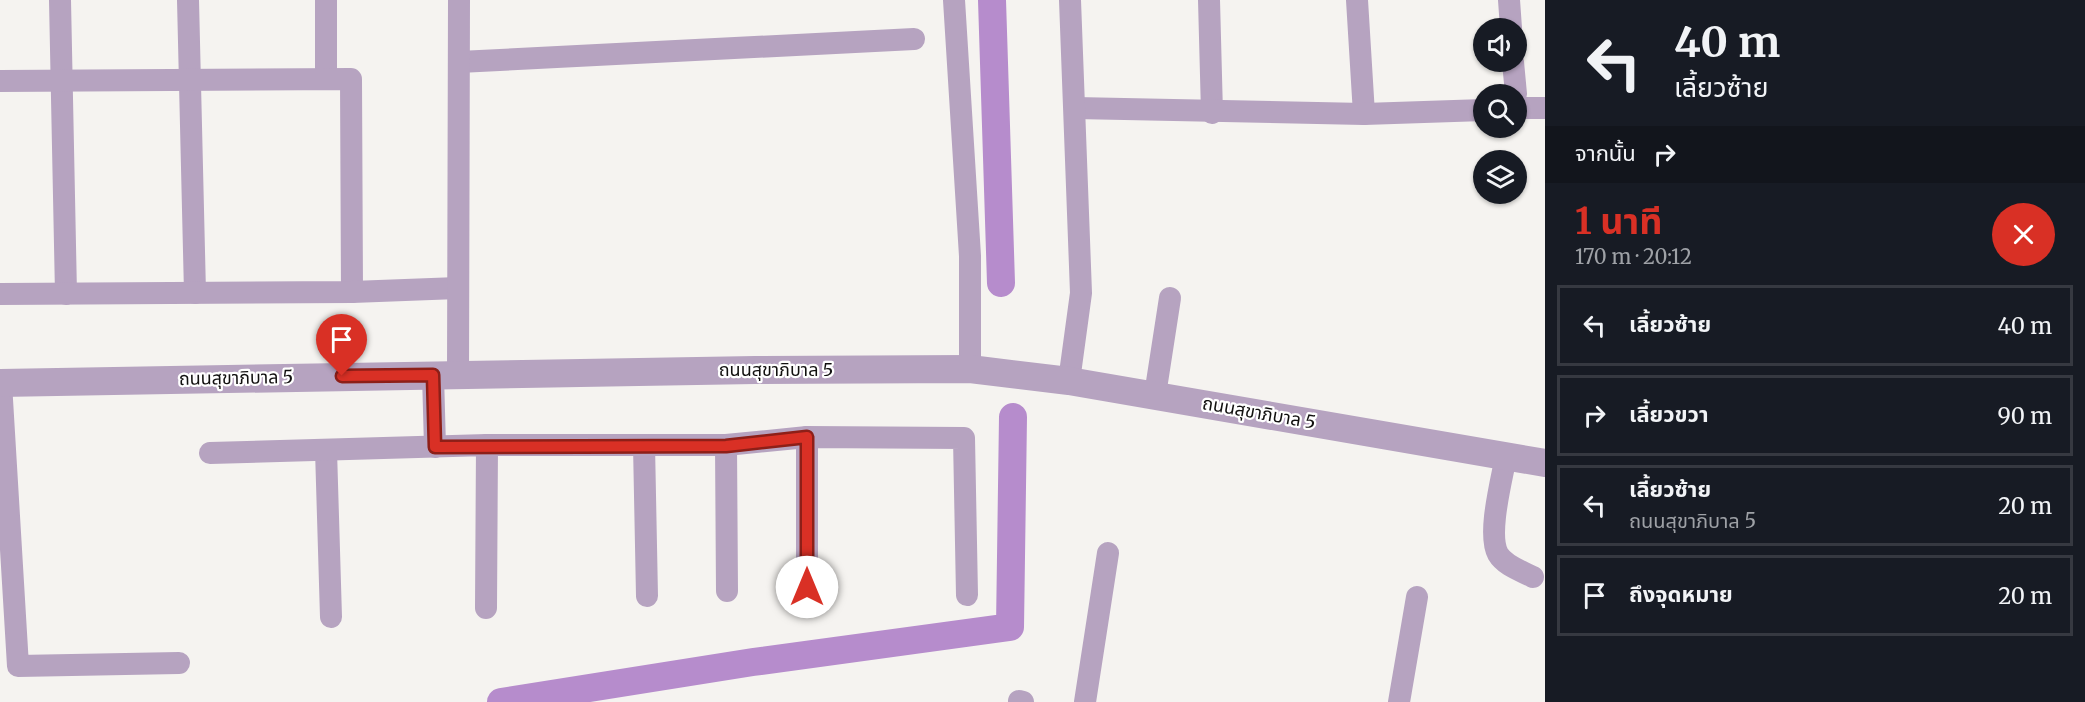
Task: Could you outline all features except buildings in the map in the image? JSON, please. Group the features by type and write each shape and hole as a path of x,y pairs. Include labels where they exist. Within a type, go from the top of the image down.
{"street":[{"path":"60,0 66,294"},
{"path":"188,0 195,293"},
{"path":"326,0 326,79"},
{"path":"435,447 458,288 459,0"},
{"path":"954,0 970,256 970,369"},
{"path":"1070,0 1081,293 1070,381"},
{"path":"1209,0 1212,113"},
{"path":"1357,0 1364,114"},
{"path":"1509,0 1510,18"},
{"path":"459,62 914,39"},
{"path":"0,81 351,79 352,292"},
{"path":"1075,108 1212,113 1364,114 1473,110"},
{"path":"1527,108 1545,108"},
{"path":"0,294 352,292 458,288"},
{"path":"1155,395 1170,298"},
{"name":"ถนนสุขาภิบาล 5","path":"1,383 446,374 970,369 1070,381 1545,462"},
{"path":"1,383 3,461 18,666 178,663"},
{"path":"807,437 807,587"},
{"path":"210,453 487,446 726,446 807,437 964,438 967,595"},
{"path":"644,445 647,596"},
{"path":"486,608 487,446"},
{"path":"726,446 727,591"},
{"path":"326,450 331,617"},
{"path":"1506,456 1495,519 1495,544 1499,555 1509,565 1533,577"},
{"path":"1086,702 1108,553"},
{"path":"1399,702 1417,597"}],"waterway":[{"path":"992,0 1001,283"},
{"path":"501,702 753,662 1010,627 1013,417"}],"route":[{"path":"342,376 433,375 435,447 726,446 807,437 807,587"}]}
